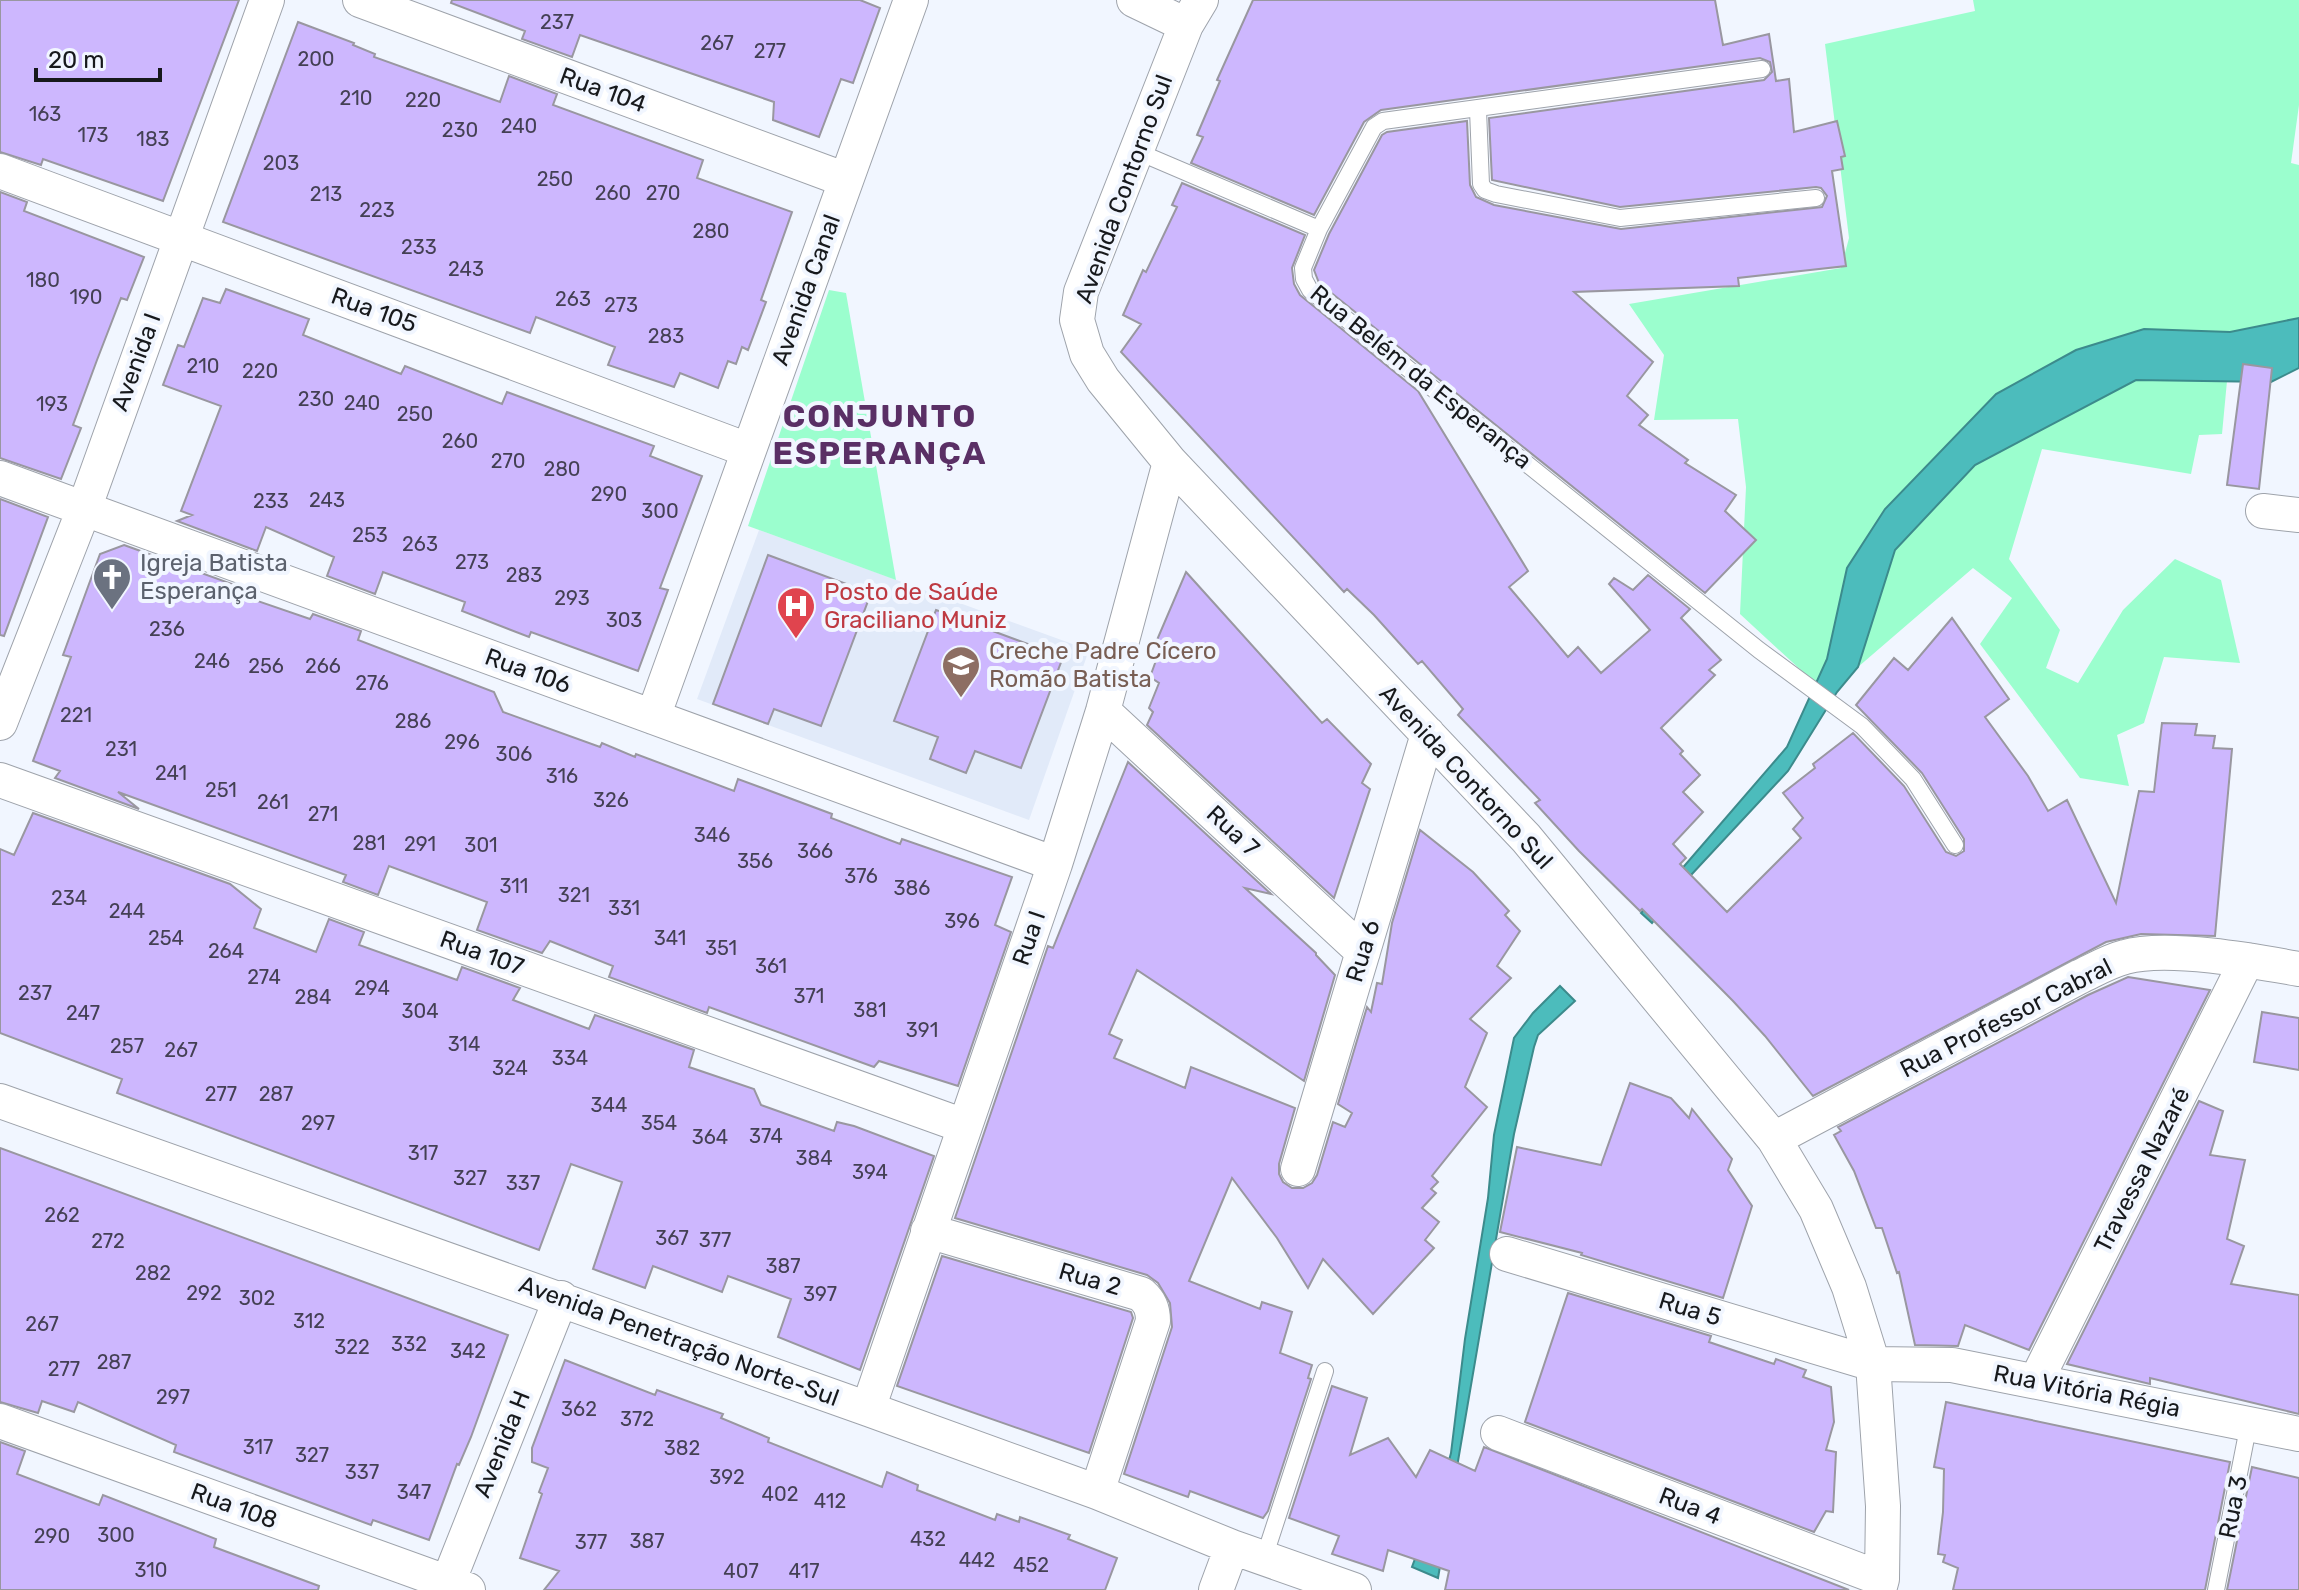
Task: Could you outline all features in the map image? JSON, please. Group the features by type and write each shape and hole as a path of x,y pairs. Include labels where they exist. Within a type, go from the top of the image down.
{"street":[{"name":"Avenida I","path":"0,723 84,509 267,0"},
{"name":"Rua 104","path":"360,0 846,180"},
{"name":"Avenida Canal","path":"653,717 911,0"},
{"path":"1134,0 1193,12"},
{"name":"Avenida Contorno Sul","path":"1193,12 1081,292 1077,320 1087,354 1103,380 1170,462 1526,838 1774,1139 1816,1209 1849,1287 1873,1364 1883,1506 1880,1585"},
{"name":"Rua 105","path":"0,171 748,450"},
{"name":"Rua I","path":"868,1409 1055,864 1103,711 1170,462"},
{"name":"Rua 106","path":"0,478 1055,864"},
{"path":"2263,511 2299,515"},
{"name":"Rua 7","path":"1103,711 1363,952"},
{"name":"Rua 6","path":"1298,1169 1428,734"},
{"name":"Rua 107","path":"0,780 964,1126"},
{"name":"Rua Professor Cabral","path":"1774,1139 2079,977 2126,956 2168,953 2247,960 2299,969"},
{"name":"Travessa Nazaré","path":"2036,1381 2247,960"},
{"name":"Avenida Penetração Norte-Sul","path":"0,1101 561,1298 1097,1492 1232,1547 1354,1590"},
{"name":"Rua 2","path":"928,1231 1141,1294 1148,1300 1153,1310 1153,1321 1097,1492"},
{"name":"Rua 5","path":"1507,1254 1873,1364"},
{"name":"Avenida H","path":"453,1587 561,1298"},
{"name":"Rua Vitória Régia","path":"1873,1364 1952,1365 2299,1434"},
{"name":"Rua 108","path":"0,1421 453,1587"},
{"name":"Rua 4","path":"1498,1433 1880,1585"},
{"path":"1216,1590 1232,1547"}],"lane":[{"name":"Rua Belém da Esperança","path":"1762,69 1383,121 1374,127 1319,229 1303,268 1304,279 1310,290 1759,650 1862,726 1913,779 1955,845"},
{"path":"1478,110 1481,184 1485,190 1496,194 1620,218 1816,198"},
{"path":"1136,151 1319,229"},
{"path":"1264,1558 1325,1371"},
{"name":"Rua 3","path":"2216,1590 2249,1423"}],"shaded area":[{"path":"759,530 1089,650 1029,820 697,699"}],"green space":[{"path":"1973,0 2299,0 2299,105 2291,163 2299,165 2299,318 2230,332 2144,329 1885,509 1847,568 1827,659 1817,685 1740,614 1746,487 1738,419 1654,420 1664,355 1629,304 1841,268 1849,238 1825,44 1975,11"},
{"path":"829,290 846,293 896,580 748,526"},
{"path":"2136,380 2227,381 2222,434 2199,435 2191,474 2042,449 2009,559 2060,630 2046,668 2078,683 2123,610 2175,559 2221,580 2240,663 2164,657 2144,723 2117,735 2129,786 2080,778 1980,644 2012,598 1973,568 1858,667 1895,550 1975,465"}],"water":[{"path":"2299,318 2299,368 2271,382 2136,380 1975,465 1895,550 1858,667 1837,692 1788,771 1678,889 1652,923 1641,913 1787,747 1827,659 1847,568 1885,509 1996,394 2076,350 2144,329 2230,332"},
{"path":"1560,986 1575,1001 1538,1035 1534,1047 1514,1134 1438,1578 1412,1567 1451,1453 1465,1339 1488,1198 1494,1135 1514,1038"}],"building":[{"path":"0,0 239,0 163,201 43,159 41,165 0,152"},
{"path":"452,0 860,0 880,8 853,83 841,79 819,137 773,120 774,102 580,35 572,57 522,39 525,31 451,3"},
{"path":"1253,0 1715,0 1723,45 1769,34 1776,81 1789,79 1794,132 1837,121 1845,156 1841,157 1843,169 1832,171 1846,266 1738,278 1739,286 1574,292 1653,362 1627,396 1648,415 1639,425 1688,460 1685,463 1736,495 1725,511 1756,540 1705,593 1319,283 1314,270 1329,234 1382,135 1467,121 1470,185 1476,197 1494,205 1621,229 1822,207 1827,196 1816,187 1620,207 1492,180 1489,118 1764,80 1772,72 1770,62 1760,58 1381,110 1364,122 1314,215 1191,163 1203,137 1197,135 1220,81 1217,80"},
{"path":"298,22 354,43 375,54 374,57 500,102 509,76 557,94 553,105 703,160 697,178 792,212 761,300 766,302 748,350 742,347 736,364 728,361 718,388 680,373 674,387 608,365 615,347 536,317 530,333 223,222"},
{"path":"1182,183 1305,235 1292,268 1294,284 1300,295 1418,391 1528,571 1509,587 1568,657 1578,647 1601,673 1650,630 1609,584 1614,578 1633,590 1648,575 1690,609 1681,618 1721,660 1709,670 1715,675 1661,728 1700,775 1683,792 1703,812 1673,844 1686,858 1680,864 1727,912 1801,838 1793,829 1803,818 1783,793 1815,768 1813,764 1853,733 1904,786 1946,852 1956,856 1964,851 1964,839 1922,773 1856,705 1894,658 1908,670 1952,618 2009,699 1985,717 2028,776 2048,811 2067,800 2116,903 2139,791 2154,792 2162,723 2197,724 2195,735 2215,736 2213,748 2232,749 2215,936 2141,934 2106,942 1813,1096 1733,1001 1642,909 1640,911 1579,851 1535,803 1540,800 1458,715 1463,709 1422,661 1418,664 1374,615 1347,589 1344,592 1121,352 1141,324 1123,315 1177,207 1172,205"},
{"path":"0,192 27,202 24,211 144,257 127,300 121,298 97,360 73,425 81,428 61,479 0,458"},
{"path":"226,289 309,319 303,335 401,374 405,366 502,404 507,392 654,446 650,456 702,476 660,588 668,590 638,671 531,632 529,637 462,611 465,602 383,572 375,594 327,576 334,557 266,527 257,551 177,521 192,515 181,511 221,406 163,385 178,345 184,347 203,298 220,303"},
{"path":"2243,364 2272,368 2259,489 2227,485"},
{"path":"0,499 48,517 4,636 0,635"},
{"path":"124,545 243,588 240,595 310,619 313,614 361,631 358,640 494,692 503,712 600,747 602,743 635,757 636,754 734,791 738,779 832,814 831,818 900,844 902,839 1012,877 995,925 1011,932 958,1086 879,1061 874,1067 709,1007 707,1013 609,977 613,966 550,941 542,953 477,930 487,902 389,866 378,895 343,882 346,875 118,792 139,809 55,778 60,771 33,761 71,657 63,655 100,554"},
{"name":"Posto de Saúde Graciliano Muniz","path":"768,555 871,593 821,726 774,709 768,724 713,704"},
{"path":"1186,572 1322,723 1327,719 1371,764 1362,783 1370,789 1334,898 1147,725 1153,712 1149,708 1159,683 1150,677 1162,644 1157,640"},
{"path":"936,610 1063,657 1021,768 975,751 966,773 930,759 938,737 894,721"},
{"path":"1128,762 1271,894 1245,888 1316,953 1335,975 1304,1081 1137,970 1109,1034 1122,1040 1114,1058 1185,1088 1191,1067 1295,1108 1279,1164 1283,1182 1292,1188 1303,1188 1312,1183 1333,1122 1345,1127 1352,1113 1338,1104 1367,1007 1371,1012 1377,983 1382,984 1392,923 1420,830 1473,872 1509,911 1505,915 1520,931 1497,966 1511,978 1470,1019 1487,1033 1465,1087 1487,1107 1432,1176 1438,1182 1431,1189 1436,1193 1422,1208 1439,1222 1425,1240 1434,1248 1373,1314 1323,1259 1308,1288 1277,1238 1232,1178 1189,1281 1260,1309 1262,1302 1292,1312 1280,1353 1312,1365 1308,1378 1311,1379 1268,1511 1263,1518 1190,1491 1188,1497 1124,1474 1172,1327 1170,1303 1158,1283 1147,1275 955,1218 1048,946 1053,948"},
{"path":"33,813 230,884 261,909 254,928 316,952 329,919 364,932 359,945 457,980 462,967 520,988 513,1000 589,1029 595,1015 694,1050 689,1067 754,1089 761,1105 834,1131 837,1122 854,1126 934,1156 860,1370 778,1337 791,1299 728,1276 722,1292 653,1266 645,1288 593,1269 622,1182 571,1164 539,1250 117,1093 122,1079 0,1033 0,849 14,855"},
{"path":"2128,977 2210,990 2029,1350 1965,1325 1958,1346 1915,1345 1899,1272 1882,1228 1876,1228 1854,1171 1834,1135 1841,1131 1838,1127"},
{"path":"2262,1012 2299,1018 2299,1070 2254,1062"},
{"path":"1630,1083 1671,1098 1689,1118 1692,1109 1732,1159 1728,1170 1752,1206 1723,1298 1582,1253 1500,1232 1517,1147 1601,1165"},
{"path":"2199,1101 2223,1111 2210,1155 2245,1160 2227,1239 2244,1246 2231,1284 2299,1295 2299,1414 2150,1378 2150,1384 2067,1364"},
{"path":"0,1148 508,1335 429,1540 373,1520 371,1525 174,1452 176,1445 78,1402 74,1412 42,1401 38,1413 0,1402"},
{"path":"942,1256 1131,1312 1133,1318 1089,1453 897,1386"},
{"path":"1568,1293 1711,1336 1709,1342 1774,1364 1776,1359 1806,1370 1803,1377 1831,1387 1834,1422 1826,1450 1836,1452 1833,1512 1826,1511 1814,1532 1525,1422"},
{"path":"565,1360 655,1395 657,1390 723,1414 721,1418 769,1438 768,1442 882,1487 887,1472 918,1485 917,1490 995,1520 997,1514 1019,1522 1020,1517 1070,1535 1068,1539 1117,1558 1105,1590 544,1590 559,1571 520,1558 548,1468 532,1462 532,1448"},
{"path":"1332,1386 1367,1398 1350,1455 1388,1438 1416,1477 1430,1450 1475,1471 1484,1447 1849,1590 1445,1590 1449,1571 1388,1550 1383,1571 1332,1554 1339,1536 1289,1518"},
{"path":"1946,1402 2230,1462 2205,1590 1953,1590 1958,1568 1943,1562 1945,1555 1938,1554 1944,1469 1934,1467"},
{"path":"0,1442 25,1451 17,1474 99,1505 103,1495 216,1539 214,1547 319,1586 318,1590 0,1590"},
{"path":"2252,1467 2299,1478 2299,1590 2227,1590"}],"place":[{"name":"Igreja Batista Esperança","path":"112,611"},
{"name":"Posto de Saúde Graciliano Muniz","path":"796,640"},
{"name":"Creche Padre Cícero Romão Batista","path":"961,699"}],"district":[{"name":"CONJUNTO ESPERANÇA","path":"880,434"}]}
